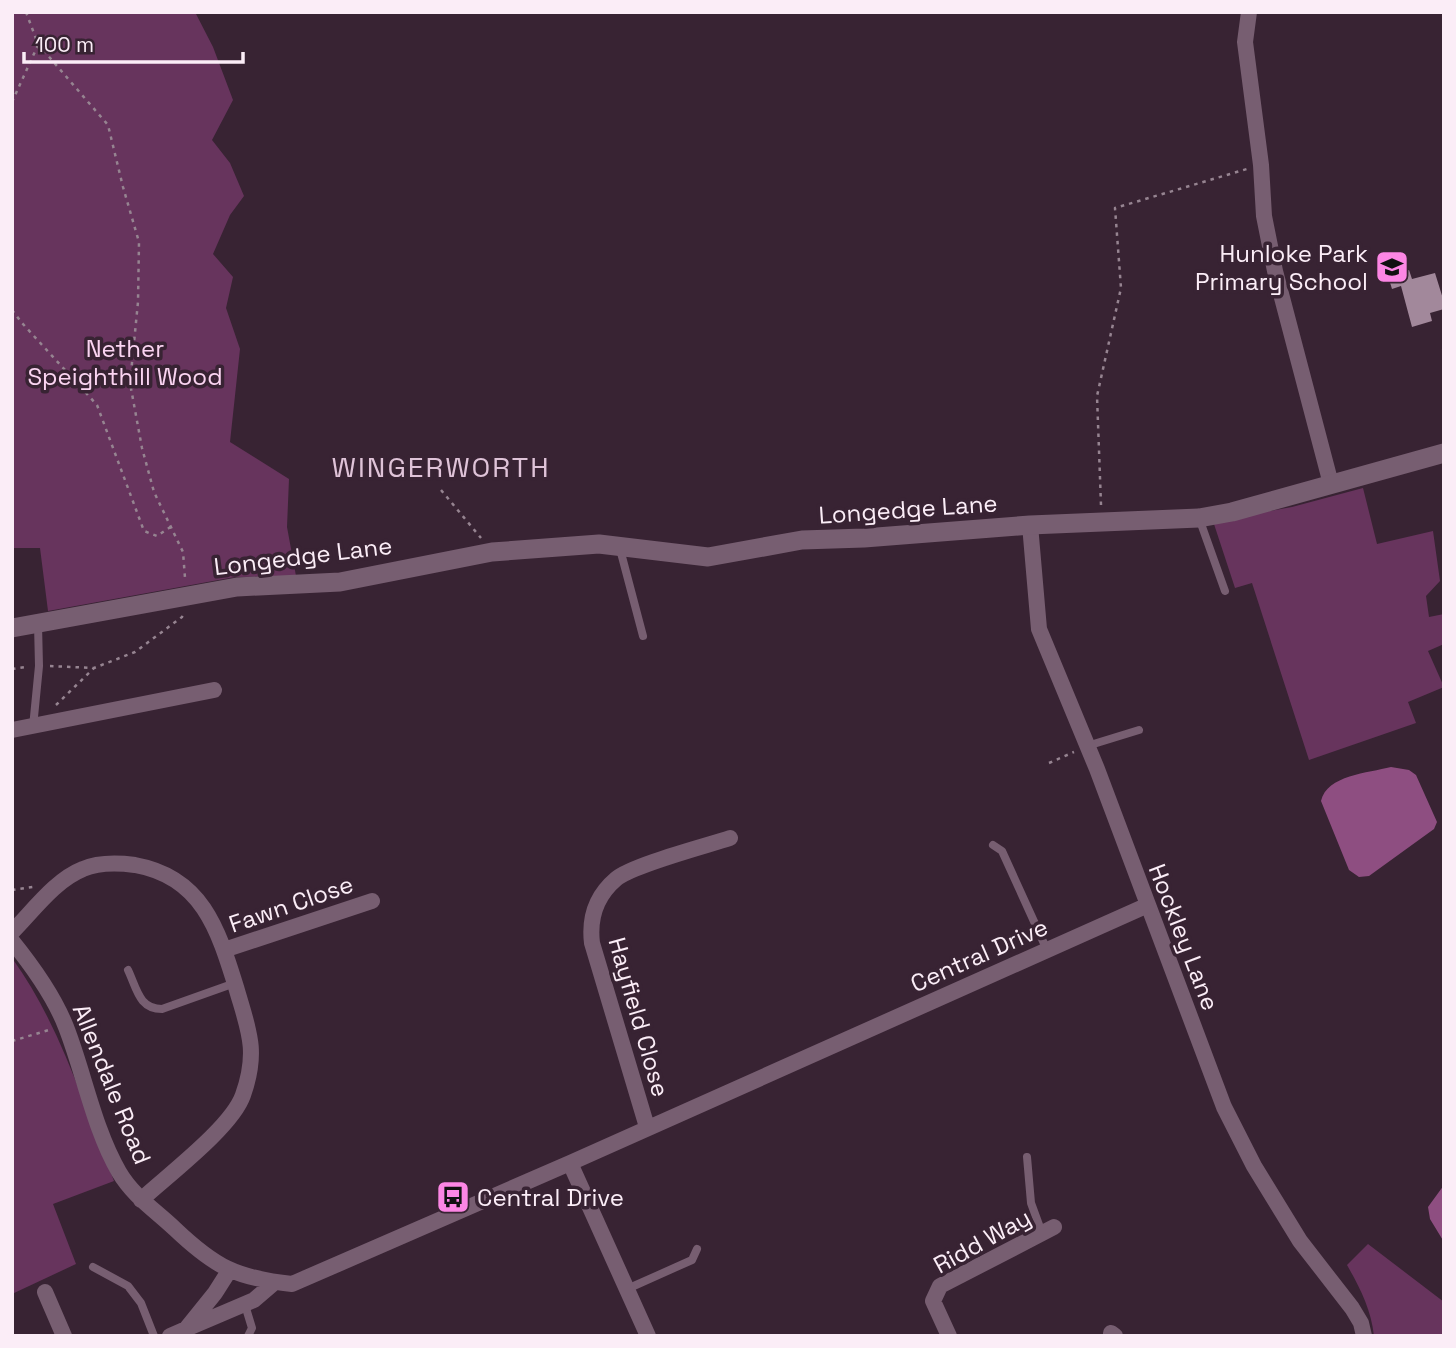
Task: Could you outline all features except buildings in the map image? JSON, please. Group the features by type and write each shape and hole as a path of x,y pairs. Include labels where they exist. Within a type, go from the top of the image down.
{"street":[{"path":"1250,12 1245,41 1261,165 1264,216 1275,271 1331,484"},
{"name":"Longedge Lane","path":"12,628 37,621 237,587 340,582 492,552 599,544 708,557 802,540 1030,525 1199,518 1242,509 1444,453"},
{"name":"Hockley Lane","path":"1030,525 1039,629 1087,747 1224,1107 1241,1142 1300,1241 1352,1308 1361,1323 1364,1336"},
{"path":"12,730 214,690"},
{"name":"Hayfield Close","path":"647,1127 592,943 590,927 594,908 618,877 730,838"},
{"path":"12,932 61,883 83,868 118,862 152,868 183,883 209,913 225,950 252,1040 251,1064 243,1097 226,1124 141,1200"},
{"name":"Fawn Close","path":"225,950 372,901"},
{"name":"Central Drive","path":"170,1336 254,1300 283,1283 570,1163 1148,905"},
{"name":"Allendale Road","path":"12,942 50,993 66,1025 104,1137 119,1172 141,1200 194,1248 229,1271 283,1283"},
{"path":"570,1163 645,1335"},
{"name":"Ridd Way","path":"948,1336 933,1301 940,1286 1048,1230"},
{"name":"Central Drive","path":"186,1329 229,1271"},
{"path":"45,1292 64,1336"}],"lane":[{"path":"1199,518 1225,591"},
{"path":"619,546 643,636"},
{"path":"33,726 39,666 37,621"},
{"path":"1087,747 1139,730"},
{"path":"993,845 1002,850 1047,950"},
{"path":"128,970 144,1004 154,1009 162,1009 234,983"},
{"path":"1027,1157 1031,1203 1048,1230"},
{"path":"627,1289 692,1260 697,1249"},
{"path":"93,1267 128,1286 141,1303 154,1336"},
{"path":"245,1304 252,1328 248,1336"}],"path":[{"path":"26,12 38,44 108,125 139,242 138,302 130,383 142,448 154,492 183,552 186,596 182,617 135,652 94,668 33,726"},
{"path":"12,102 38,44"},
{"path":"1101,522 1097,396 1121,288 1115,208 1261,165"},
{"path":"12,310 97,405 144,531 157,536 172,526"},
{"path":"441,490 492,552"},
{"path":"12,669 39,666 94,668"},
{"path":"1049,763 1087,747"},
{"path":"12,1041 66,1025"}],"green space":[{"name":"Nether Speighthill Wood","path":"12,12 195,12 213,47 233,100 212,140 230,163 244,196 230,215 213,254 233,277 226,308 240,349 230,442 289,479 287,527 296,576 235,577 48,611 40,548 12,548"},
{"path":"1363,488 1377,544 1433,531 1440,581 1426,596 1429,617 1444,614 1444,644 1428,651 1444,687 1408,702 1416,723 1309,760 1252,583 1235,588 1213,521 1292,507"},
{"path":"12,958 29,983 57,1038 114,1181 53,1204 76,1264 12,1294"},
{"path":"1368,1244 1444,1302 1444,1336 1374,1336 1364,1299 1347,1265"}],"shaded area":[{"path":"1391,767 1409,770 1416,775 1437,822 1434,829 1369,876 1359,877 1349,870 1321,801 1325,792 1340,780"},
{"path":"1444,1185 1444,1242 1430,1219 1428,1207"}],"place":[{"name":"Hunloke Park Primary School","path":"1392,267"},
{"name":"Central Drive","path":"453,1197"}],"district":[{"name":"WINGERWORTH","path":"441,467"}]}
